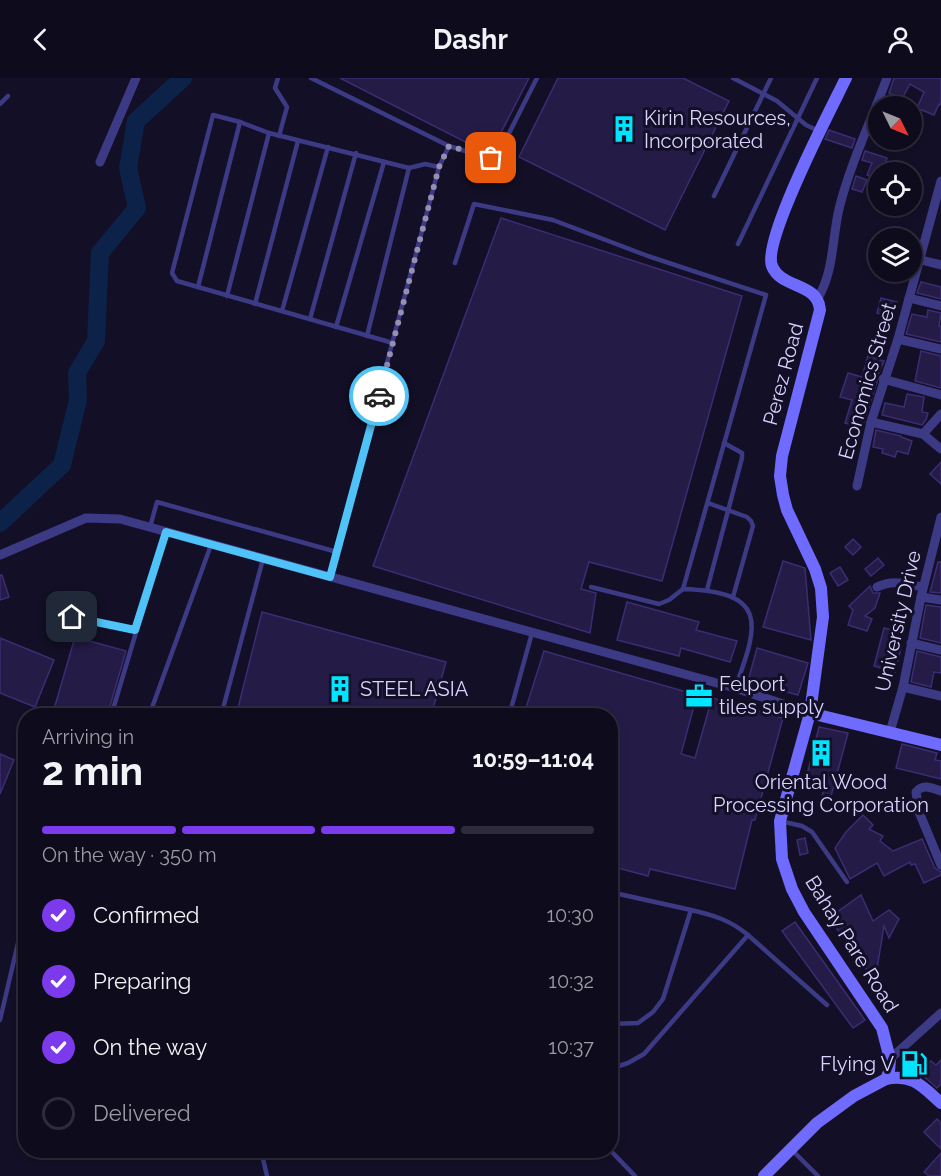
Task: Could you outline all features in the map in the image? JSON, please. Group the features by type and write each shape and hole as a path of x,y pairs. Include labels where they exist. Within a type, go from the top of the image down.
{"street":[{"path":"100,162 136,78"},
{"path":"846,78 783,213 770,257 774,271 782,278 806,289 818,298 825,287 829,273 844,191 887,78"},
{"name":"Economics Street","path":"922,255 941,181"},
{"path":"930,218 941,220"},
{"path":"922,260 941,265"},
{"name":"Economics Street","path":"857,486 883,379 898,339 914,282"},
{"name":"Perez Road","path":"810,713 823,617 821,588 815,568 787,510 780,476 782,456 819,317 818,298"},
{"path":"909,298 941,306"},
{"path":"898,339 941,349"},
{"path":"883,379 941,395"},
{"path":"923,434 941,414"},
{"path":"871,422 923,434 941,449"},
{"name":"University Drive","path":"890,732 903,687 922,592 941,517"},
{"path":"0,555 87,518 120,519 735,688 810,713 941,746"},
{"path":"877,587 886,582 895,581 941,600"},
{"path":"911,643 941,650"},
{"path":"903,687 941,696"},
{"name":"Bahay Pare Road","path":"810,713 780,821 782,859 792,889 804,912 882,1028 890,1059 889,1072 885,1079"},
{"path":"941,791 925,786 916,792 919,812 941,865"},
{"path":"890,1059 941,1013"},
{"path":"764,1176 836,1108 885,1079 909,1078 939,1097"}],"lane":[{"path":"278,78 275,88 287,107 279,136"},
{"path":"311,78 449,146 485,157 498,155 537,78"},
{"path":"733,78 777,101 806,125 820,132"},
{"path":"714,196 771,78"},
{"path":"738,244 818,78"},
{"path":"0,104 8,96"},
{"path":"393,343 177,281 172,273 213,115 279,136 356,153 409,168 425,164 439,167"},
{"path":"198,288 240,122"},
{"path":"227,296 269,133"},
{"path":"255,304 298,141"},
{"path":"330,577 439,167 449,146"},
{"path":"282,311 328,147"},
{"path":"310,319 356,153"},
{"path":"336,327 384,162"},
{"path":"367,336 409,168"},
{"path":"455,263 474,204 553,220 648,256 766,295 683,589 669,600 659,604 591,587"},
{"path":"707,590 742,458 739,450 724,443"},
{"path":"150,528 157,502 337,552"},
{"path":"708,502 747,517 753,526 733,597"},
{"path":"113,708 166,532"},
{"path":"152,708 211,545"},
{"path":"223,708 263,559"},
{"path":"683,589 707,590 733,597 740,600 751,615 753,633 735,688"},
{"path":"72,617 135,630"},
{"path":"511,708 532,633"},
{"path":"780,821 802,826 812,832 846,882"},
{"path":"618,894 721,917 736,924 827,1005"},
{"path":"618,1024 638,1023 653,1012 663,999 691,910"},
{"path":"618,1066 644,1054 748,935"},
{"path":"0,1020 18,943"},
{"path":"791,1149 818,1176"},
{"path":"263,1158 267,1176"},
{"path":"618,1158 635,1176"}],"building":[{"path":"340,78 529,78 491,152 485,152"},
{"name":"Kirin Resources, Incorporated","path":"558,78 683,78 729,101 665,230 519,157"},
{"path":"894,78 941,78 941,105 939,104 934,115 922,110 924,92 910,84 904,96 889,93"},
{"path":"829,130 855,139 852,148 825,139"},
{"path":"865,151 887,158 886,162 862,160"},
{"path":"856,176 867,180 862,192 852,189"},
{"path":"501,218 742,296 662,581 589,562 581,589 596,593 590,633 373,566"},
{"path":"921,282 941,287 941,299 917,293"},
{"path":"881,298 897,302 892,318 877,313"},
{"path":"928,310 941,313 939,326 941,326 941,342 906,334 912,314 927,317"},
{"path":"921,351 941,356 941,388 915,381"},
{"path":"868,356 884,361 862,428 845,423 852,400 840,397 848,373 862,377"},
{"path":"907,394 924,397 922,412 928,413 922,425 882,415 885,403 904,407"},
{"path":"876,430 912,441 908,454 897,451 895,457 882,453 883,449 873,447"},
{"path":"941,462 941,484 930,474"},
{"path":"853,539 861,547 853,555 845,547"},
{"path":"878,558 884,565 871,576 865,569"},
{"path":"783,561 805,568 811,640 763,627"},
{"path":"938,562 941,562 941,593 930,592"},
{"path":"840,567 848,580 838,586 830,573"},
{"path":"0,575 2,575 9,597 0,600"},
{"path":"870,586 873,593 880,593 875,608 865,616 872,619 867,631 848,625 853,610 849,606"},
{"path":"627,602 699,622 696,630 737,641 730,662 681,648 679,656 617,640"},
{"path":"926,605 941,607 941,643 920,638"},
{"name":"STEEL ASIA","path":"262,612 446,662 433,708 238,708"},
{"path":"884,628 900,632 897,644 902,645 895,672 874,666"},
{"path":"75,637 126,651 109,708 54,708"},
{"path":"0,638 54,660 35,707 0,693"},
{"path":"757,648 808,663 798,695 748,681"},
{"path":"544,651 697,695 681,754 695,758 712,698 783,718 755,820 752,820 735,889 650,869 648,876 618,868 618,708 526,708"},
{"path":"917,651 941,657 941,673 934,672 931,687 911,682"},
{"path":"819,727 848,733 830,800 822,797 824,787 805,783"},
{"path":"902,744 937,753 935,760 941,761 941,779 896,768"},
{"path":"0,754 14,760 0,794"},
{"path":"863,815 873,825 869,829 883,836 880,841 893,851 922,839 935,868 941,872 941,875 924,883 915,864 911,865 910,862 884,876 877,863 850,879 835,848 846,832"},
{"path":"805,838 808,853 800,855 797,840"},
{"path":"861,895 873,921 889,910 899,919 889,938 884,926 875,981 829,918"},
{"path":"795,922 865,1020 853,1028 782,931"},
{"path":"941,1060 941,1084 937,1088 920,1073 931,1061 936,1065"},
{"path":"937,1119 941,1123 941,1149 924,1132"},
{"path":"941,1153 941,1176 929,1176 924,1172"}],"waterway":[{"path":"0,523 62,465 78,400 77,373 96,341 100,253 137,208 128,168 136,121 183,78"}],"way so far":[{"path":"379,396 439,167 449,146 491,158"}],"place":[{"name":"Kirin Resources, Incorporated","path":"624,129"},
{"name":"STEEL ASIA","path":"340,689"},
{"name":"Felport tiles supply","path":"699,696"},
{"name":"Oriental Wood Processing Corporation","path":"821,753"},
{"name":"Flying V","path":"914,1064"}],"route":[{"path":"72,617 135,630 166,532 330,577 379,396"}]}
